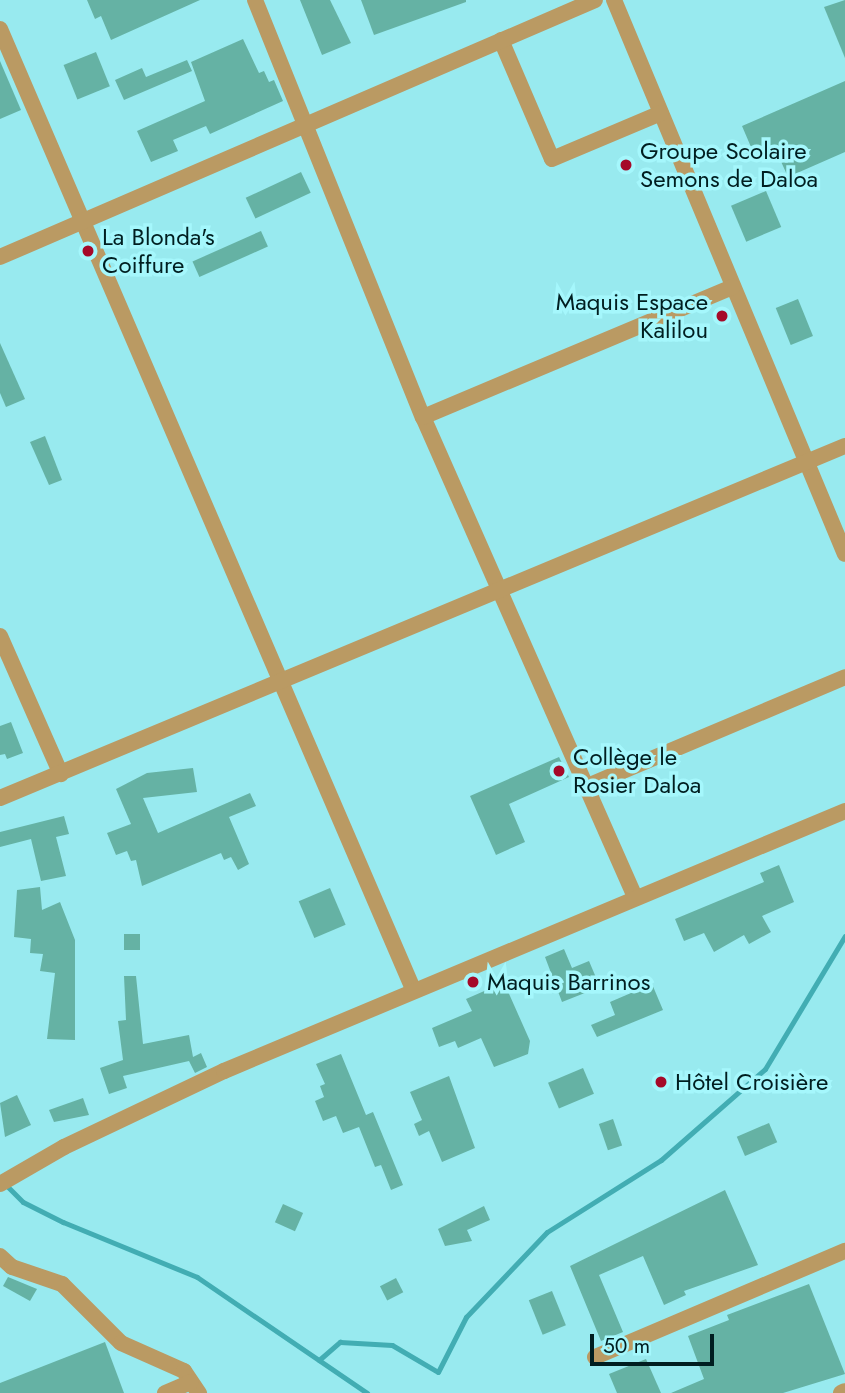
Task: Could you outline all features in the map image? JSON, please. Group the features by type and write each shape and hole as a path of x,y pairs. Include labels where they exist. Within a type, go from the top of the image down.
{"street":[{"path":"255,0 423,416 635,897"},
{"path":"0,257 595,0"},
{"path":"614,0 845,554"},
{"path":"0,29 414,991"},
{"path":"501,40 552,159 660,113"},
{"path":"423,416 733,287"},
{"path":"0,798 845,446"},
{"path":"0,636 61,774"},
{"path":"585,787 845,677"},
{"path":"0,1184 64,1147 224,1071 845,811"},
{"path":"595,1357 845,1251"},
{"path":"0,1256 12,1268 62,1284 121,1343 184,1371 195,1387 164,1393"}],"building":[{"path":"87,0 200,0 111,40 101,16 95,19"},
{"path":"300,0 330,0 351,43 322,55"},
{"path":"361,0 466,0 466,2 374,35"},
{"path":"845,0 845,58 824,7"},
{"path":"243,39 259,73 264,71 269,82 274,80 283,101 210,134 206,126 173,140 178,151 151,162 137,131 205,101 191,62"},
{"path":"96,52 110,86 77,99 64,65"},
{"path":"187,60 192,71 124,100 115,80 142,68 146,77"},
{"path":"0,61 21,110 0,119"},
{"path":"845,81 845,152 788,177 774,146 754,154 742,126"},
{"path":"301,172 311,193 255,219 246,198"},
{"path":"766,191 781,227 746,242 731,206"},
{"path":"261,231 268,247 199,277 192,262"},
{"path":"798,299 813,336 791,345 776,308"},
{"path":"0,343 25,399 6,407 0,393"},
{"path":"45,436 62,480 49,485 30,442"},
{"path":"11,722 23,753 7,759 5,754 0,755 0,726"},
{"path":"559,757 569,777 509,804 525,842 496,855 470,796"},
{"path":"193,768 197,792 143,798 158,833 250,793 256,806 229,817 249,864 238,870 231,857 224,860 221,853 142,886 136,860 131,861 127,851 116,855 107,833 131,824 116,789 147,773"},
{"path":"64,816 69,834 56,837 66,876 41,881 31,839 0,847 0,832"},
{"path":"779,865 794,902 762,916 771,932 749,944 744,935 714,952 704,933 684,941 675,919 764,882 760,873"},
{"path":"40,887 42,910 60,902 75,940 75,1040 47,1039 55,973 40,971 43,954 30,953 31,939 14,937 17,890"},
{"path":"330,888 346,925 314,938 299,901"},
{"path":"124,934 140,934 140,950 124,950"},
{"path":"564,949 572,968 589,961 600,987 562,1002 545,957"},
{"path":"124,976 136,976 143,1044 189,1035 193,1057 201,1053 207,1067 195,1073 189,1061 123,1076 127,1088 109,1094 100,1068 123,1060 118,1021 126,1020"},
{"path":"652,984 663,1010 597,1037 591,1025 615,1015 610,1002"},
{"path":"498,985 500,990 506,987 530,1041 528,1054 494,1067 481,1038 458,1048 455,1041 439,1047 432,1028 472,1011 466,999"},
{"path":"341,1054 366,1115 373,1112 403,1185 391,1190 381,1165 375,1167 359,1127 343,1133 336,1116 323,1121 315,1101 324,1097 320,1086 325,1084 316,1064"},
{"path":"583,1068 594,1094 559,1109 548,1083"},
{"path":"449,1076 475,1148 442,1162 429,1131 419,1136 414,1124 422,1120 410,1092"},
{"path":"17,1095 31,1125 5,1137 0,1103"},
{"path":"83,1098 89,1115 54,1122 49,1110"},
{"path":"613,1119 622,1145 608,1150 599,1124"},
{"path":"769,1123 777,1142 745,1156 737,1137"},
{"path":"725,1190 758,1265 684,1291 686,1295 664,1305 643,1256 599,1275 623,1332 601,1341 570,1266"},
{"path":"283,1204 303,1213 295,1231 275,1222"},
{"path":"484,1206 490,1220 467,1230 472,1241 445,1246 438,1229"},
{"path":"8,1277 37,1289 30,1301 3,1286"},
{"path":"396,1278 403,1292 387,1300 380,1286"},
{"path":"809,1284 845,1374 783,1393 671,1393 704,1379 688,1336 729,1320 727,1315"},
{"path":"552,1291 566,1325 543,1335 529,1300"},
{"path":"105,1342 124,1393 0,1393 0,1383"},
{"path":"646,1359 661,1393 617,1393 609,1374"}],"waterway":[{"path":"319,1360 340,1342 392,1345 438,1372 466,1317 547,1232 661,1160 765,1069 845,936"},
{"path":"5,1184 23,1202 63,1222 197,1277 367,1393"}],"place":[{"name":"Groupe Scolaire Semons de Daloa","path":"626,165"},
{"name":"La Blonda's Coiffure","path":"88,251"},
{"name":"Maquis Espace Kalilou","path":"722,316"},
{"name":"Collège le Rosier Daloa","path":"559,771"},
{"name":"Maquis Barrinos","path":"473,982"},
{"name":"Hôtel Croisière","path":"661,1082"}]}
